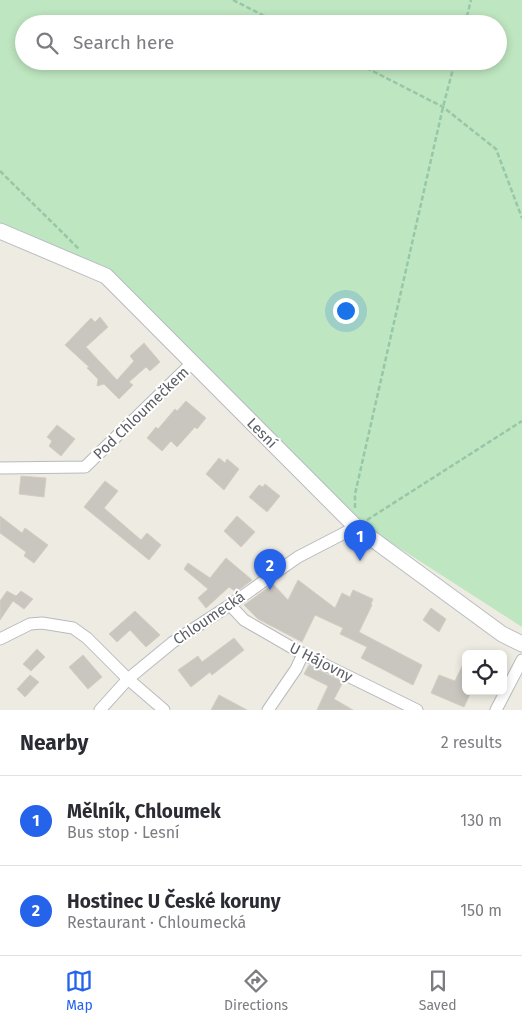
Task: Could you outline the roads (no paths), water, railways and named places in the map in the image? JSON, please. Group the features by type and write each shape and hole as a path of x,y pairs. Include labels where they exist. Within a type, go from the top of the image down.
{"street":[{"name":"Lesní","path":"0,231 106,276 356,527 502,634 522,644"},
{"name":"Pod Chloumečkem","path":"0,468 85,467 193,362"},
{"name":"Chloumecká","path":"100,710 128,679 174,642 298,557 356,527"},
{"name":"U Hájovny","path":"230,605 244,620 302,654 417,710"},
{"path":"0,639 30,624 42,623 73,628 87,638 128,679 164,710"},
{"path":"268,710 296,669 302,654"},
{"path":"496,710 522,660"}],"place":[{"name":"Mělník, Chloumek","path":"360,561"},
{"name":"Hostinec U České koruny","path":"270,590"}]}
